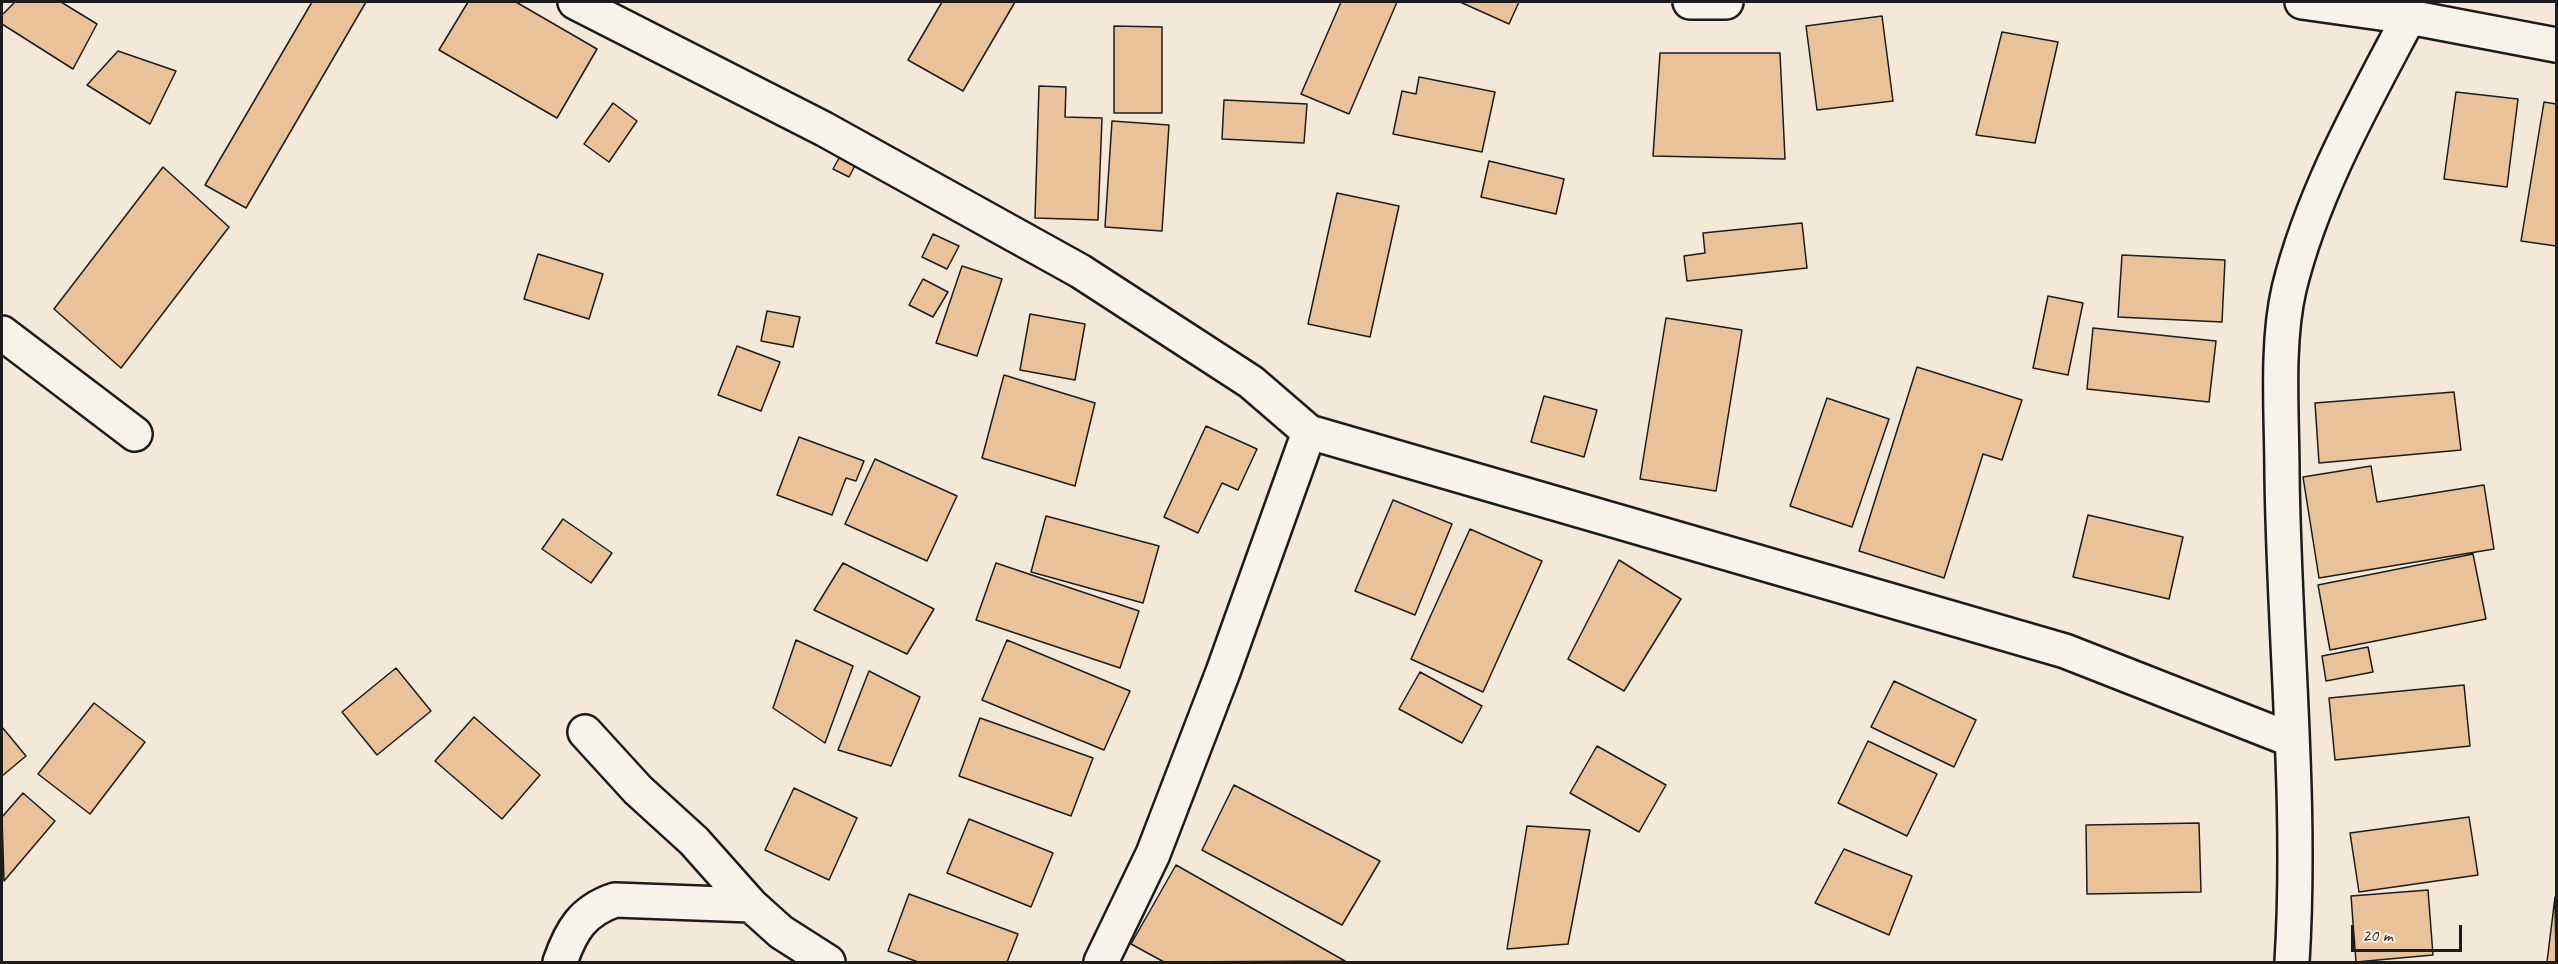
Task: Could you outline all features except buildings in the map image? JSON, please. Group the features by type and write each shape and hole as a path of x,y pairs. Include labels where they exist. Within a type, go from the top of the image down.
{"street":[{"path":"575,2 824,129 1080,271 1251,382 1309,432 2065,651 2292,740"},
{"path":"1690,2 1726,2"},
{"path":"2302,2 2409,17 2556,45"},
{"path":"2292,963 2295,816 2284,582 2281,364 2288,292 2301,243 2347,140 2409,17"},
{"path":"2,333 135,434"},
{"path":"1101,963 1153,854 1223,672 1309,432"},
{"path":"585,732 638,790 694,841 751,904 781,932 828,963"},
{"path":"560,963 578,923 596,907 615,900 751,904"}]}
